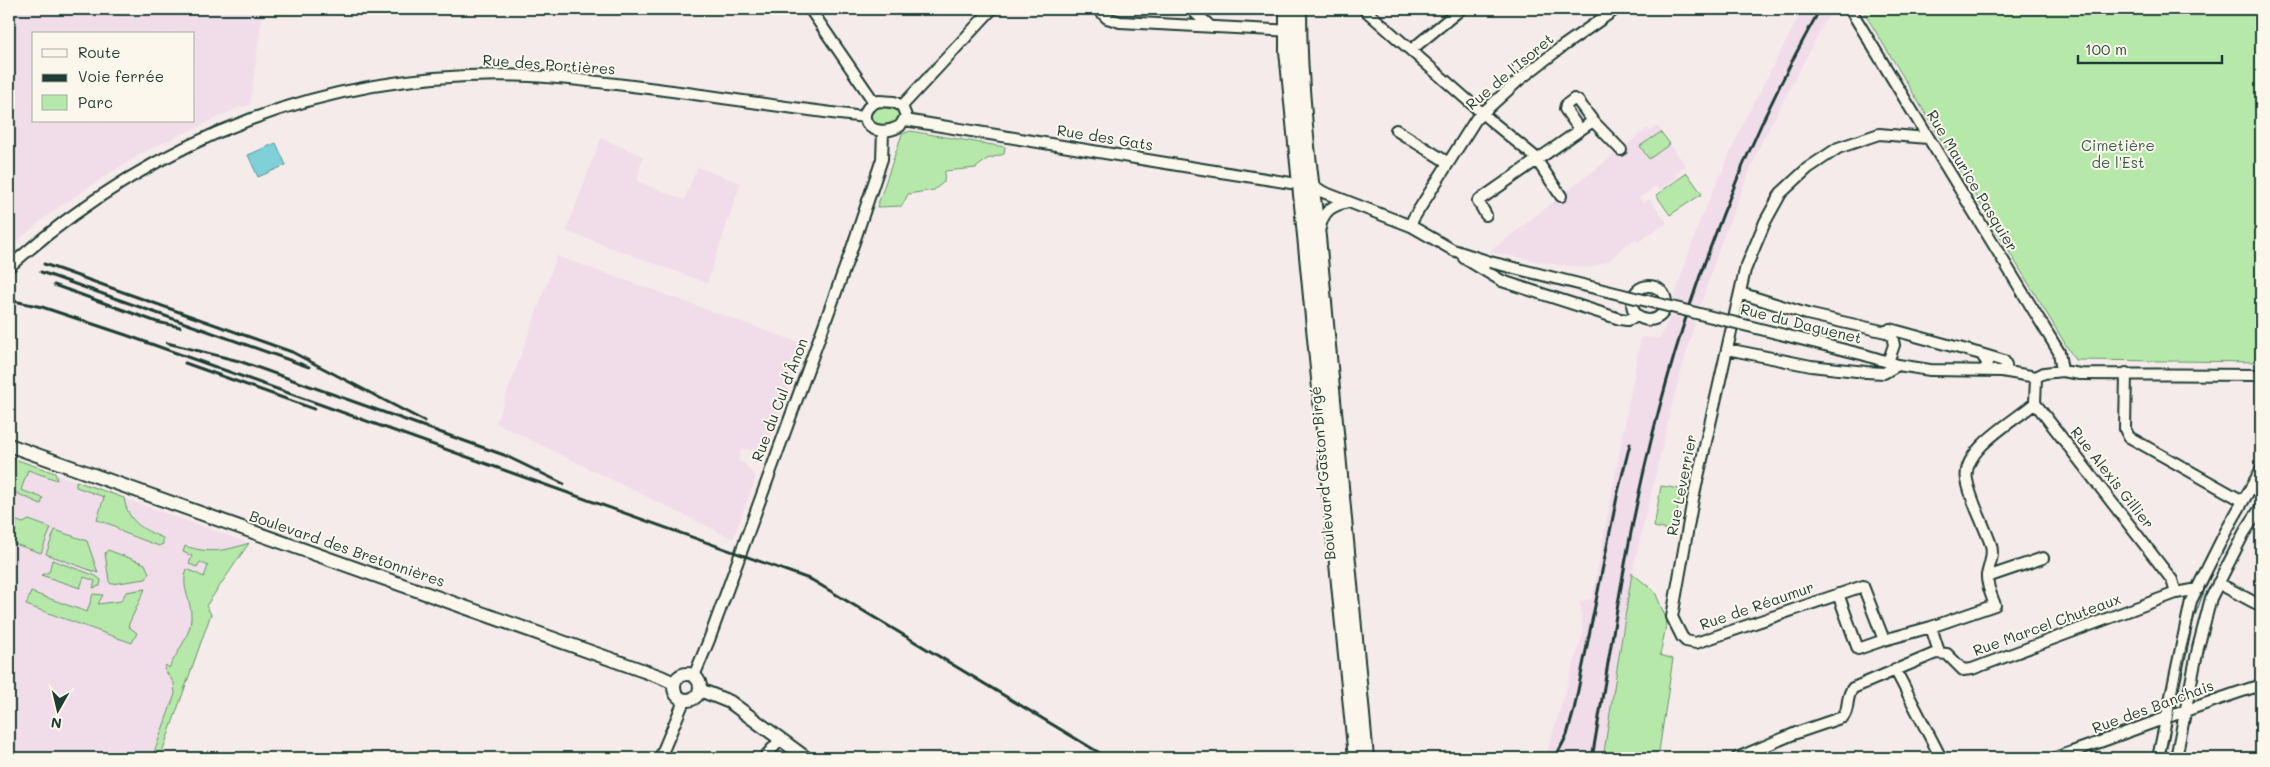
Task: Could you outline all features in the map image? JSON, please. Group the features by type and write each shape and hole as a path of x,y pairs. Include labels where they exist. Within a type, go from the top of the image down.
{"main road":[{"name":"Boulevard Gaston Birgé","path":"1288,9 1293,31"},
{"name":"Boulevard Gaston Birgé","path":"1299,9 1287,51 1306,184 1356,758"},
{"name":"Boulevard Gaston Birgé","path":"1306,184 1318,237 1366,758"}],"street":[{"path":"810,9 874,102"},
{"path":"902,106 992,9"},
{"path":"1191,9 1212,27"},
{"path":"1364,9 1537,159 1561,196"},
{"path":"1411,50 1461,9"},
{"name":"Rue de l'Isoret","path":"1411,226 1412,218 1471,125 1519,80 1616,9"},
{"name":"Rue Maurice Pasquier","path":"1850,9 2059,352 2062,371"},
{"path":"1101,10 1113,21 1120,22 1293,31"},
{"name":"Rue des Portières","path":"9,267 45,235 85,205 128,177 184,147 227,128 290,106 380,85 475,75 559,78 865,117"},
{"path":"1580,130 1565,109 1566,105 1573,100 1578,101 1593,121 1621,150"},
{"path":"874,102 894,102 902,106 906,113 905,120 900,126 883,132 872,128 866,121 865,117 868,108 874,102"},
{"name":"Rue des Gats","path":"905,120 1306,184"},
{"path":"1486,215 1478,201 1593,121"},
{"path":"1396,130 1447,162"},
{"name":"Rue du Cul d'Ânon","path":"694,676 709,640 851,252 882,159 883,132"},
{"name":"Rue Leverrier","path":"1686,641 1679,633 1672,617 1693,499 1745,270 1765,222 1781,193 1808,168 1838,148 1879,134 1928,138"},
{"name":"Rue du Daguenet","path":"1306,184 1411,226 1453,250 1490,262 1893,364 1930,370 2006,372 2036,377 2062,371 2080,374 2261,375"},
{"path":"1318,237 1324,214 1334,205 1349,202"},
{"path":"1453,250 1502,281 1620,319 1633,319 1638,316"},
{"path":"1727,349 1811,366 1866,372 1884,373 1893,364 1894,345 1892,336 1886,332 1806,314 1740,294"},
{"path":"1886,332 1890,329 1981,354 2004,362 2006,372"},
{"path":"1981,354 1987,362 1986,371"},
{"path":"2126,373 2125,429 2129,437 2243,501"},
{"path":"1987,577 1992,558 1991,547 1966,478 1969,461 1976,450 2035,402 2036,377"},
{"name":"Rue Alexis Gillier","path":"2035,402 2172,580 2176,593"},
{"name":"Boulevard des Bretonnières","path":"9,445 662,677 674,683"},
{"path":"2158,758 2184,626 2191,601 2211,560 2261,470"},
{"path":"2176,758 2187,711 2198,648 2211,598 2244,533 2261,507"},
{"path":"1987,577 2043,558"},
{"name":"Rue de Réaumur","path":"1838,594 1858,649 1995,605 1987,577"},
{"path":"2218,583 2261,606"},
{"name":"Rue de Réaumur","path":"1686,641 1696,644 1862,586 1884,640"},
{"name":"Rue Marcel Chuteaux","path":"1939,652 1948,655 1962,670 1972,669 2176,593 2198,589"},
{"path":"1737,758 1796,733 1843,717 1847,712 1847,699 1851,690 1895,669 1939,652 1931,627"},
{"path":"1895,669 1942,758"},
{"path":"681,676 694,676 698,680 700,690 692,700 684,700 675,694 674,683 681,676"},
{"name":"Rue des Banchais","path":"2055,758 2261,685"},
{"path":"700,690 730,702 806,758"},
{"path":"660,758 684,700"},
{"path":"764,758 780,740"}],"shaded area":[{"path":"9,9 263,9 250,105 240,107 150,149 116,169 52,212 9,248"},
{"path":"1803,9 1832,9 1762,141 1722,240 1700,307 1673,300 1700,220 1745,119"},
{"path":"1657,126 1686,166 1675,173 1678,177 1659,190 1656,186 1639,198 1643,203 1650,199 1667,223 1638,242 1636,239 1629,244 1627,243 1609,261 1590,268 1558,265 1489,252 1648,128 1650,131"},
{"path":"601,138 643,156 637,181 684,200 697,167 741,183 707,283 566,231"},
{"path":"557,256 804,344 770,439 765,441 767,447 750,450 742,448 738,461 745,464 756,477 733,539 496,423"},
{"path":"1670,316 1695,322 1673,401 1632,573 1603,758 1545,758 1583,633 1580,601 1592,599 1641,337 1660,338"},
{"path":"9,457 249,543 206,606 211,614 160,758 9,758"}],"green space":[{"name":"Cimetière de l'Est","path":"1862,9 2261,9 2261,362 2075,360"},
{"path":"880,107 897,110 898,120 885,125 875,122 872,115"},
{"path":"910,131 1005,147 1004,154 987,159 976,168 945,171 944,182 934,190 908,194 902,206 877,207 902,134"},
{"path":"1661,132 1670,144 1649,159 1640,146"},
{"path":"1687,173 1702,194 1670,215 1656,195"},
{"path":"9,457 55,473 57,480 28,470 21,490 43,498 41,504 9,490"},
{"path":"76,481 124,498 129,513 137,524 163,538 163,544 159,546 97,520 104,497 76,487"},
{"path":"1661,486 1681,489 1674,531 1654,527"},
{"path":"9,518 23,523 29,520 51,528 41,553 9,542"},
{"path":"55,530 87,541 98,573 46,554"},
{"path":"249,543 206,606 211,614 160,758 152,758 175,694 174,683 164,669 166,665 169,668 189,631 191,611 185,588 187,569 204,577 208,566 200,562 197,567 189,564 192,556 183,552 185,546 210,551 233,548"},
{"path":"108,550 145,564 149,573 146,579 111,584 105,553"},
{"path":"52,560 96,576 101,580 100,586 93,588 95,581 84,577 80,588 41,575 49,572"},
{"path":"1632,573 1655,592 1667,621 1660,655 1673,659 1658,758 1603,758"},
{"path":"145,589 128,626 137,633 132,643 26,605 31,592 87,612 93,594 103,595 98,604 121,601 126,592"}],"water":[{"path":"276,143 286,165 258,177 248,155"}],"tram line":[{"path":"2165,758 2179,678 2194,618 2214,568 2261,481"}],"railway":[{"path":"1592,758 1637,502 1660,406 1677,347 1716,231 1739,174 1764,118 1820,9"},
{"path":"44,264 292,352 424,421"},
{"path":"41,272 309,367"},
{"path":"54,285 157,322 180,327"},
{"path":"9,300 42,307 126,335 812,580 1108,758"},
{"path":"167,343 239,361 504,455 564,484"},
{"path":"185,363 314,409"},
{"path":"1555,758 1567,735 1574,710 1618,492 1630,444"}]}
